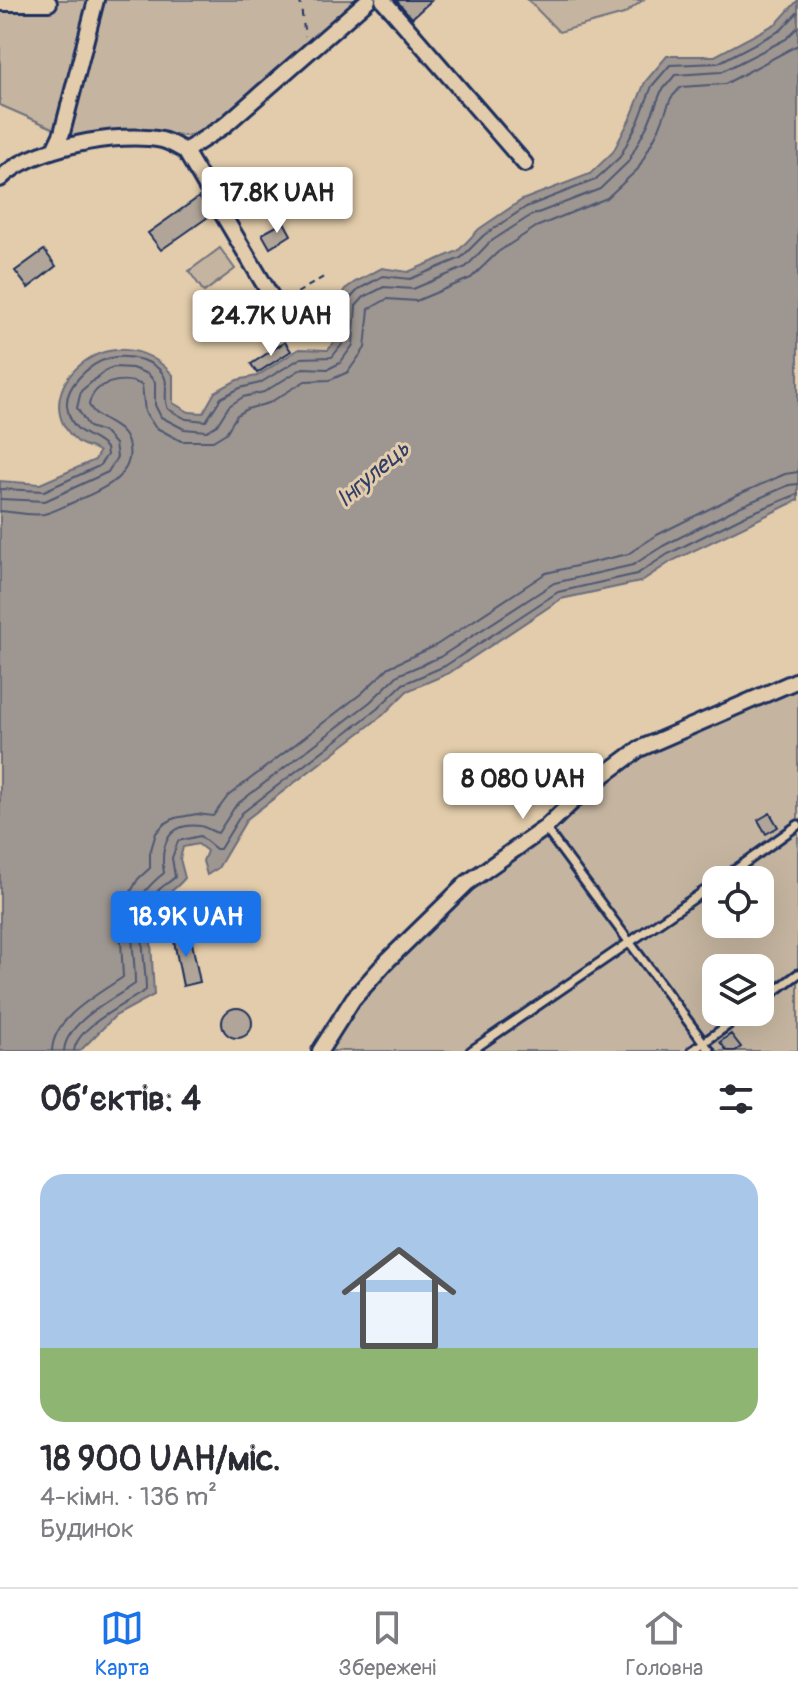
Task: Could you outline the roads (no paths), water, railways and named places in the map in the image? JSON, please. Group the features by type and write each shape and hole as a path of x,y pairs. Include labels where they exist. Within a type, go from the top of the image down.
{"street":[{"path":"54,150 62,133 96,0"},
{"path":"185,151 224,126 368,0"},
{"path":"383,0 525,164"},
{"path":"0,3 49,3"},
{"path":"0,179 26,162 54,150 111,139 164,140 185,151 277,306"},
{"path":"320,1051 353,999 388,960 467,883 545,828 589,786 639,749 798,680"}],"lane":[{"path":"741,866 798,825"},
{"path":"545,828 710,1051"},
{"path":"471,1051 702,893"},
{"path":"774,992 798,974"},
{"path":"692,1051 726,1026"}],"water":[{"name":"Інгулець","path":"798,0 798,500 672,561 640,582 561,599 449,673 407,691 383,715 247,819 218,868 207,875 203,861 207,851 198,844 183,847 180,859 185,878 160,902 150,923 154,995 115,1016 80,1051 0,1051 0,481 40,484 95,460 99,452 77,441 62,422 59,401 66,381 81,364 101,353 124,350 149,356 173,375 173,403 189,412 203,413 215,392 237,380 257,376 299,349 328,350 336,340 338,300 345,289 382,268 408,272 458,251 479,229 522,200 590,174 613,152 645,82 667,56 715,56 777,23"}]}
